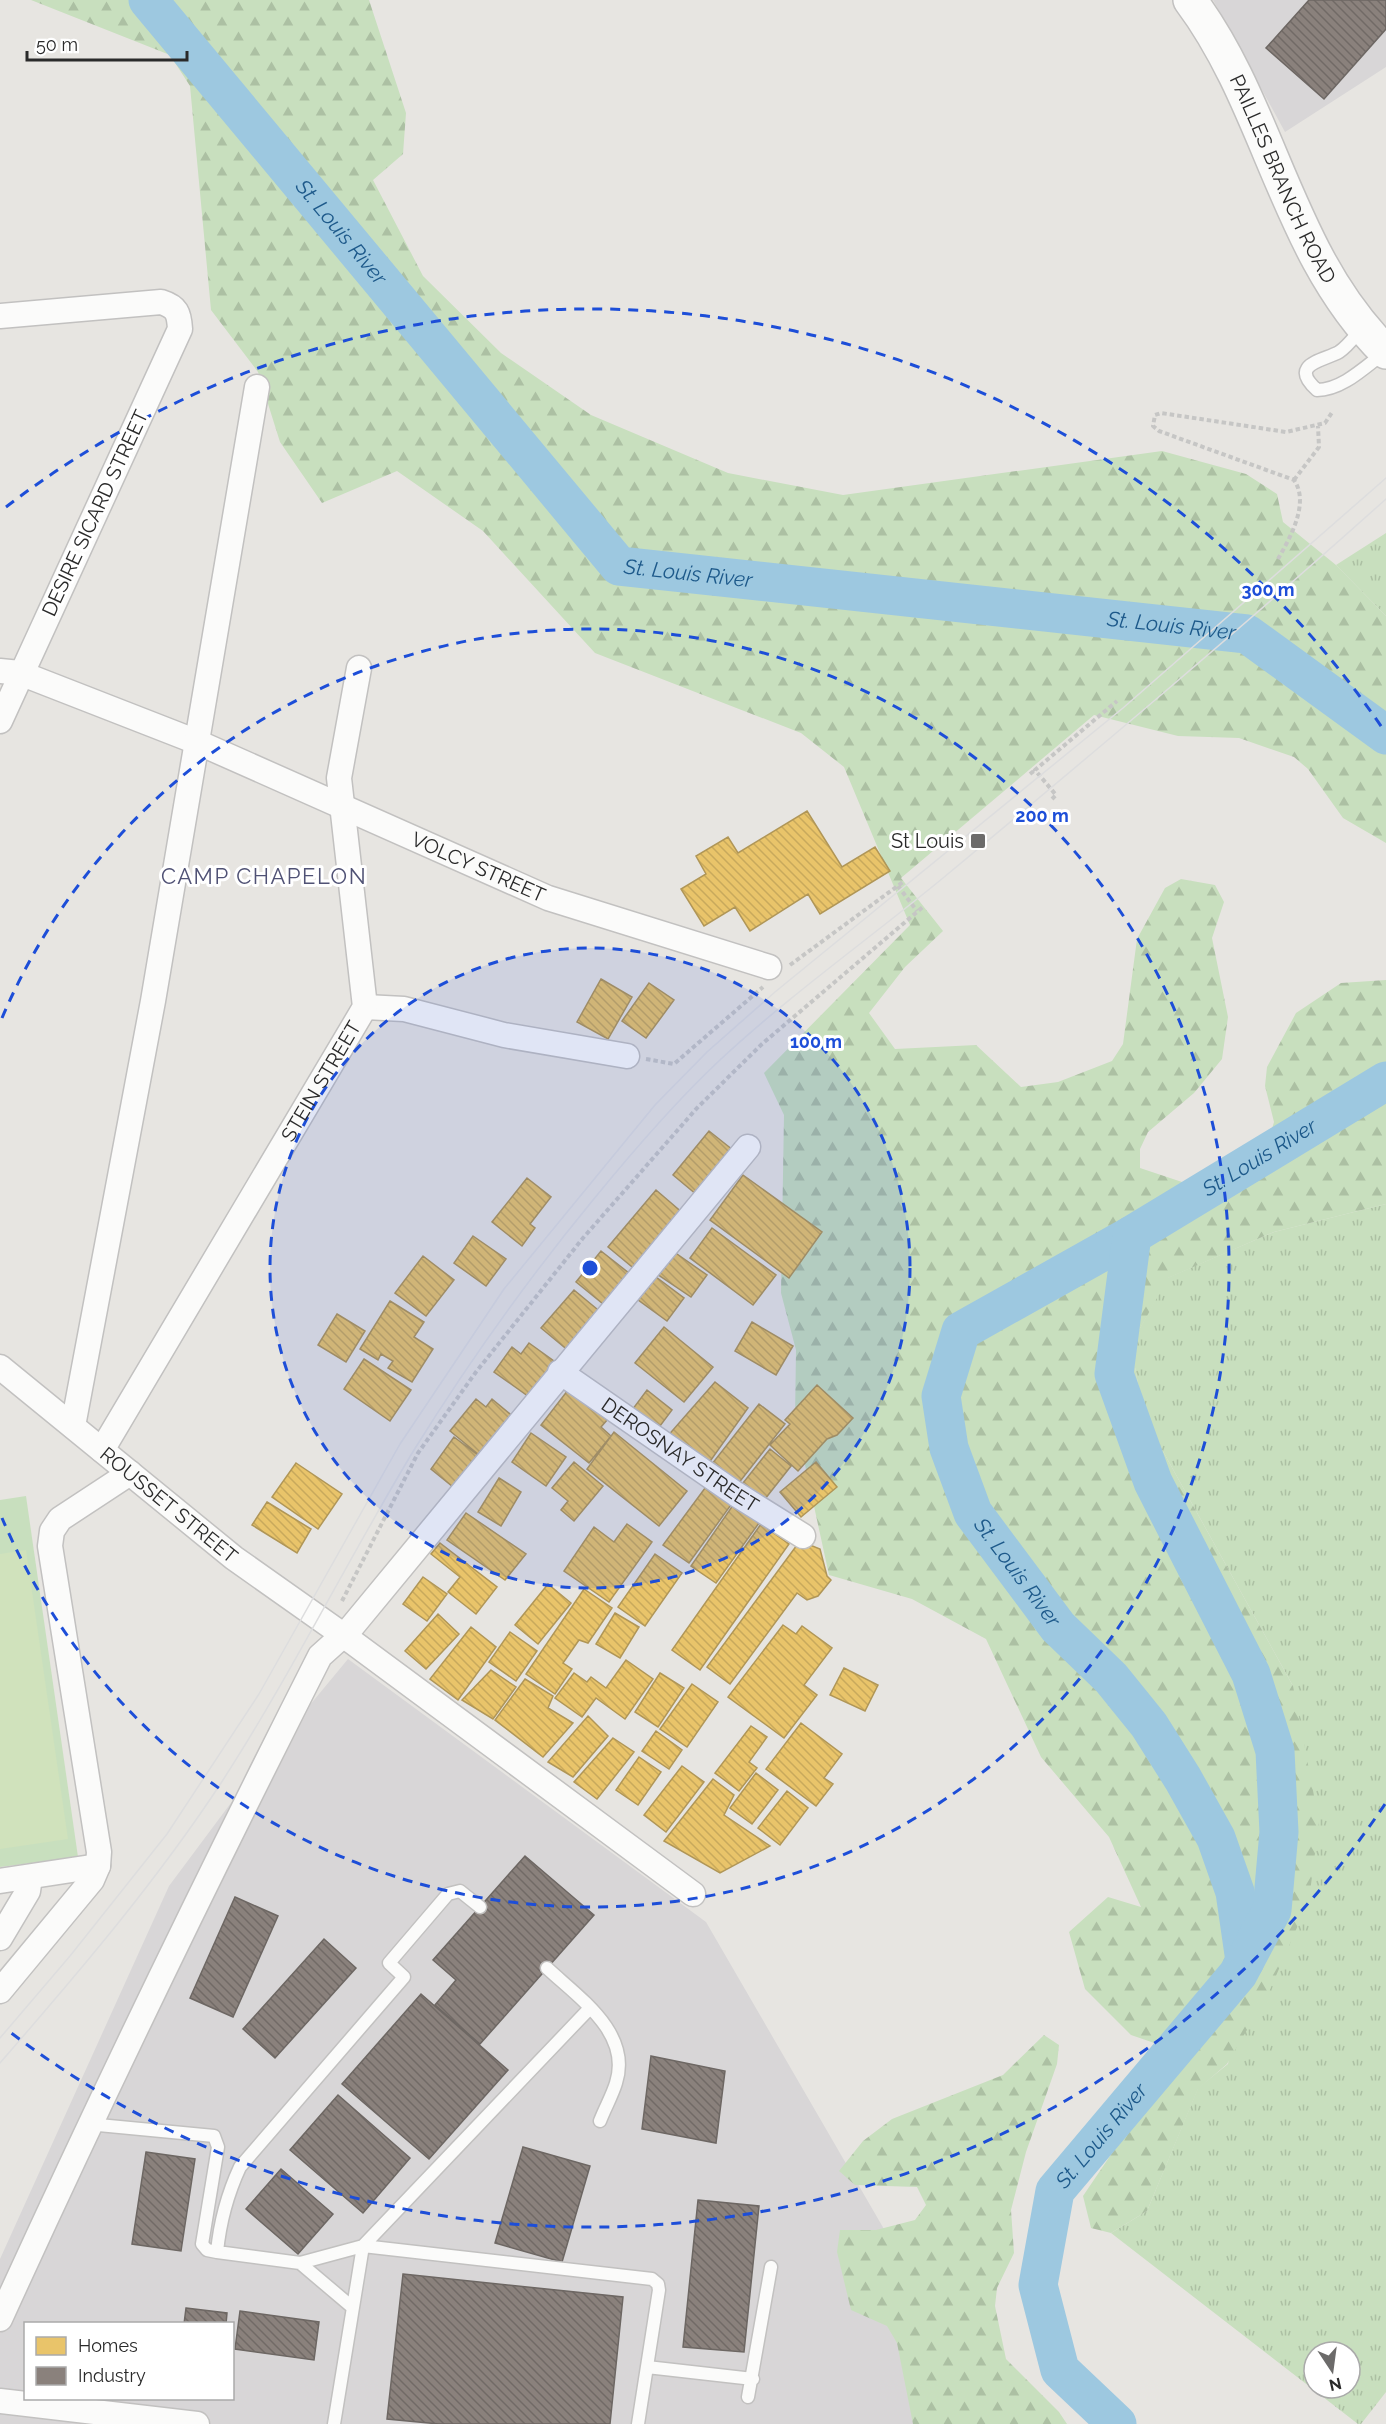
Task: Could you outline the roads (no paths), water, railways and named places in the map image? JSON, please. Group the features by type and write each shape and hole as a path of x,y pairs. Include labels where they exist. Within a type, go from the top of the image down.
{"main road":[{"name":"PAILLES BRANCH ROAD","path":"1190,0 1225,55 1322,269 1362,328 1386,352"}],"street":[{"name":"DESIRE SICARD STREET","path":"0,316 161,302 172,305 179,313 180,329 10,672 0,721"},
{"path":"73,1426 153,1001 257,387"},
{"name":"STEIN STREET","path":"102,1450 365,1007 340,805 339,778 359,668"},
{"name":"VOLCY STREET","path":"10,672 196,742 548,898 775,969"},
{"path":"365,1007 404,1009 504,1035 627,1056"},
{"path":"0,2319 88,2124 193,1905 320,1656 343,1635 748,1147"},
{"name":"ROUSSET STREET","path":"0,1367 234,1558 343,1635 693,1894"},
{"name":"DEROSNAY STREET","path":"560,1371 736,1494 803,1536"},
{"path":"0,1991 92,1880 98,1866 99,1852 50,1546 52,1531 60,1519 130,1473"},
{"path":"0,1881 98,1866"},
{"path":"0,1938 28,1891 30,1877"},
{"path":"0,1954 21,1968"},
{"path":"5,2409 197,2424"}],"lane":[{"path":"1362,328 1342,350 1309,365 1306,374 1309,383 1317,390 1328,390 1343,383 1386,352"},
{"path":"218,2252 219,2225 227,2194 240,2167 404,1977 389,1963 448,1894 460,1891 480,1907"},
{"path":"547,1968 590,2008 617,2043 619,2062 616,2082 600,2121"},
{"path":"334,2424 363,2246 590,2008"},
{"path":"88,2124 214,2136 218,2147 202,2244 207,2250 300,2264 363,2246 652,2278 658,2284 659,2290 638,2424"},
{"path":"300,2264 352,2307"},
{"path":"748,2397 771,2267"},
{"path":"646,2367 753,2379"}],"waterway":[{"name":"St. Louis River","path":"148,0 619,566 1247,634 1386,735"},
{"name":"St. Louis River","path":"1117,2424 1060,2370 1038,2285 1055,2191 1238,1974 1272,1910 1279,1832 1275,1751 1251,1674 1153,1482 1114,1374 1132,1235 1386,1081"},
{"name":"St. Louis River","path":"1132,1235 961,1331 941,1396 949,1448 973,1513 1058,1627 1111,1678 1149,1725 1183,1779 1216,1838 1235,1892 1245,1961"}],"tram line":[{"path":"0,2038 70,1956 167,1834 259,1694 400,1444 504,1289 655,1105 707,1052 775,992 1123,708 1386,478"},
{"path":"0,2063 116,1925 198,1817 248,1740 414,1450 456,1385 545,1260 655,1127 704,1075 748,1035 1055,785 1386,499"}],"place":[{"name":"St Louis","path":"978,841"}],"district":[{"name":"CAMP CHAPELON","path":"264,876"}]}
